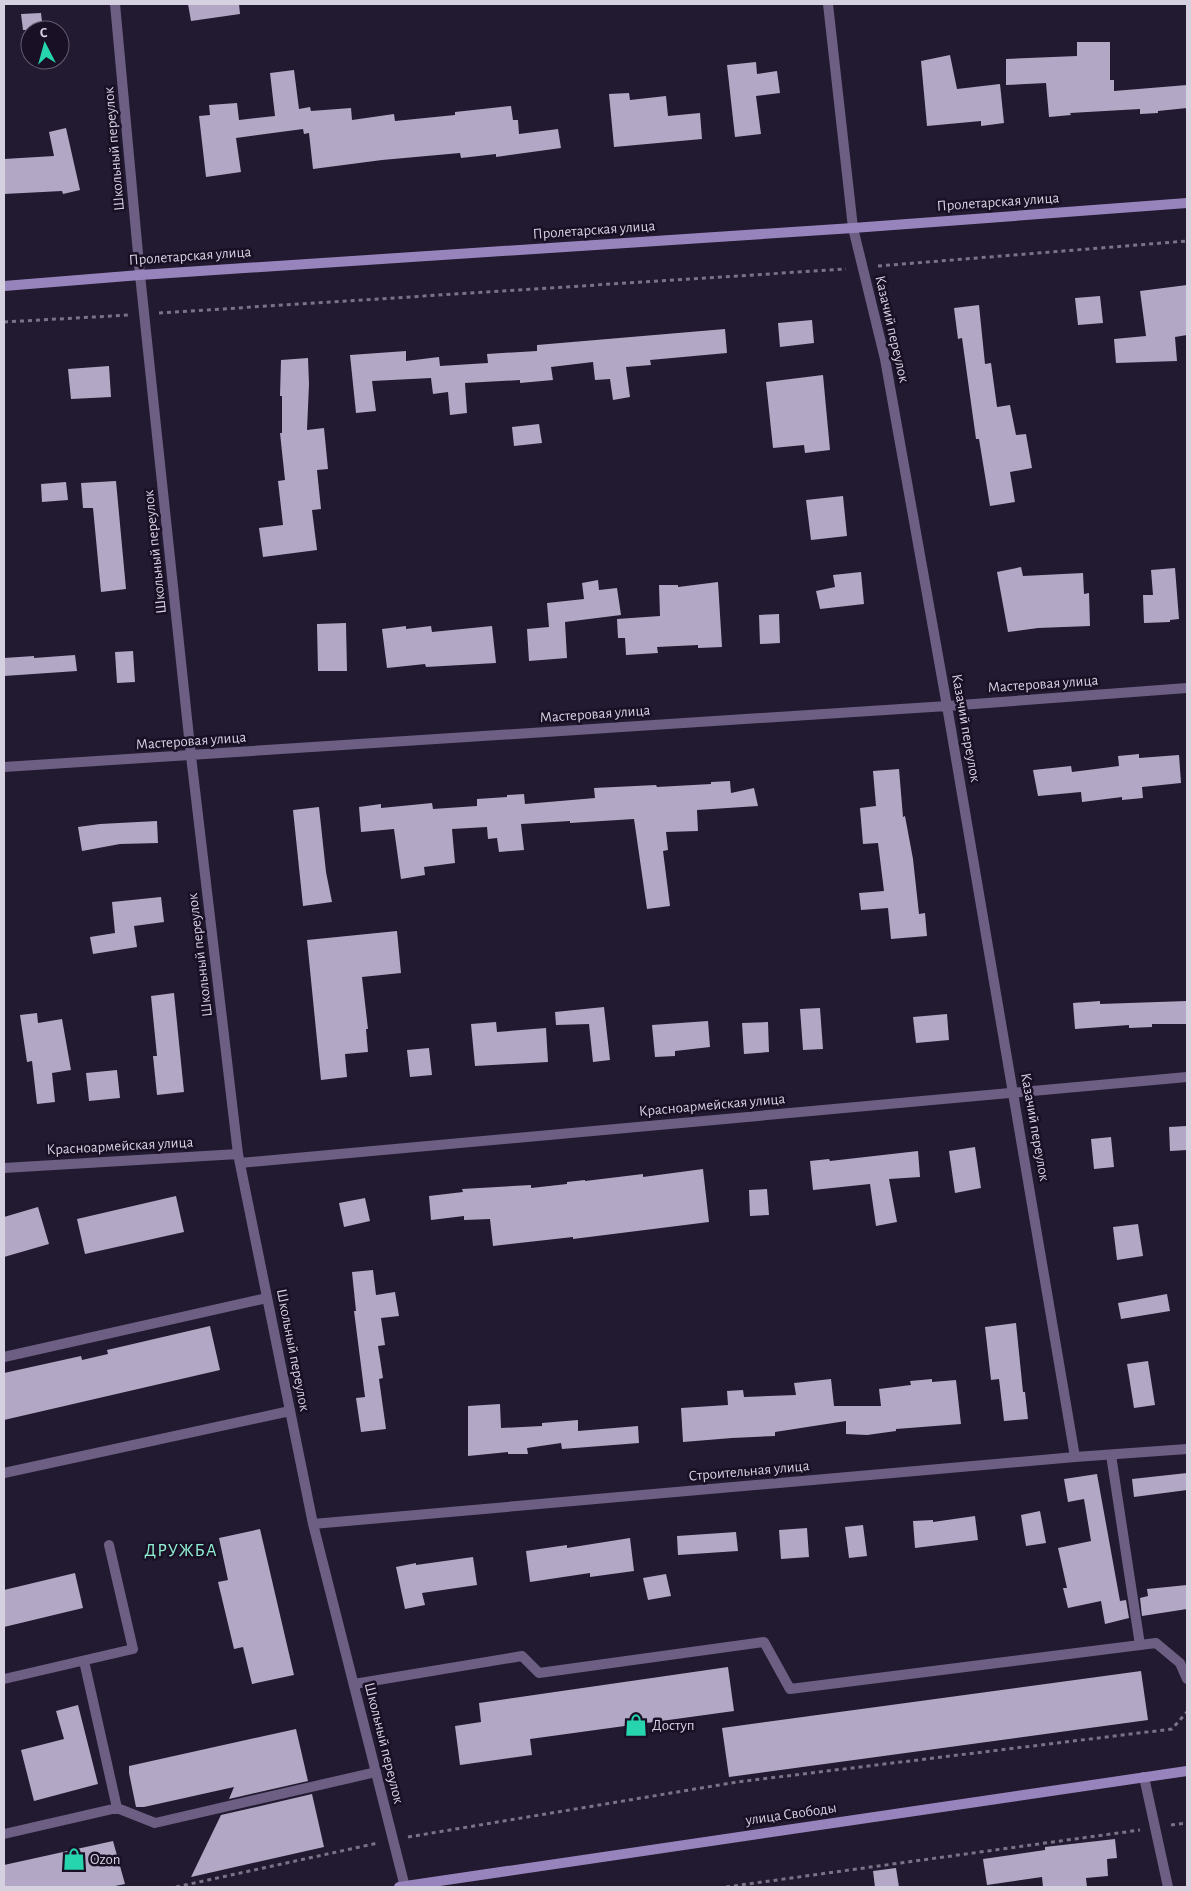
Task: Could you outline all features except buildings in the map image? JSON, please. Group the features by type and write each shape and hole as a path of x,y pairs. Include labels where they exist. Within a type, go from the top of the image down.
{"street":[{"name":"Школьный переулок","path":"115,4 144,314 192,756 239,1159 313,1524 393,1840 403,1887"},
{"name":"Казачий переулок","path":"828,4 853,228 885,358 1014,1092 1075,1457"},
{"name":"Пролетарская улица","path":"4,286 140,274 853,228 1187,203"},
{"name":"Мастеровая улица","path":"4,767 947,706 1187,688"},
{"name":"Красноармейская улица","path":"4,1168 239,1159 1187,1077"},
{"path":"4,1357 267,1298"},
{"path":"4,1473 290,1411"},
{"name":"Строительная улица","path":"313,1524 1075,1457 1187,1450"},
{"path":"1111,1455 1140,1645"},
{"path":"4,1679 133,1649 109,1545"},
{"path":"354,1684 522,1656 539,1673 764,1642 790,1688 1156,1643 1180,1663 1187,1679"},
{"path":"84,1660 117,1808"},
{"name":"улица Свободы","path":"403,1887 1187,1770"},
{"path":"4,1834 117,1808 155,1823 376,1772"},
{"path":"1144,1776 1168,1887"}],"path":[{"path":"4,322 863,268 1187,241"},
{"path":"176,1887 393,1840 737,1782 1172,1729 1187,1712"},
{"path":"726,1887 1187,1823"}],"place":[{"name":"Доступ","path":"636,1725"},
{"name":"Ozon","path":"74,1859"}],"district":[{"name":"ДРУЖБА","path":"181,1551"}]}
